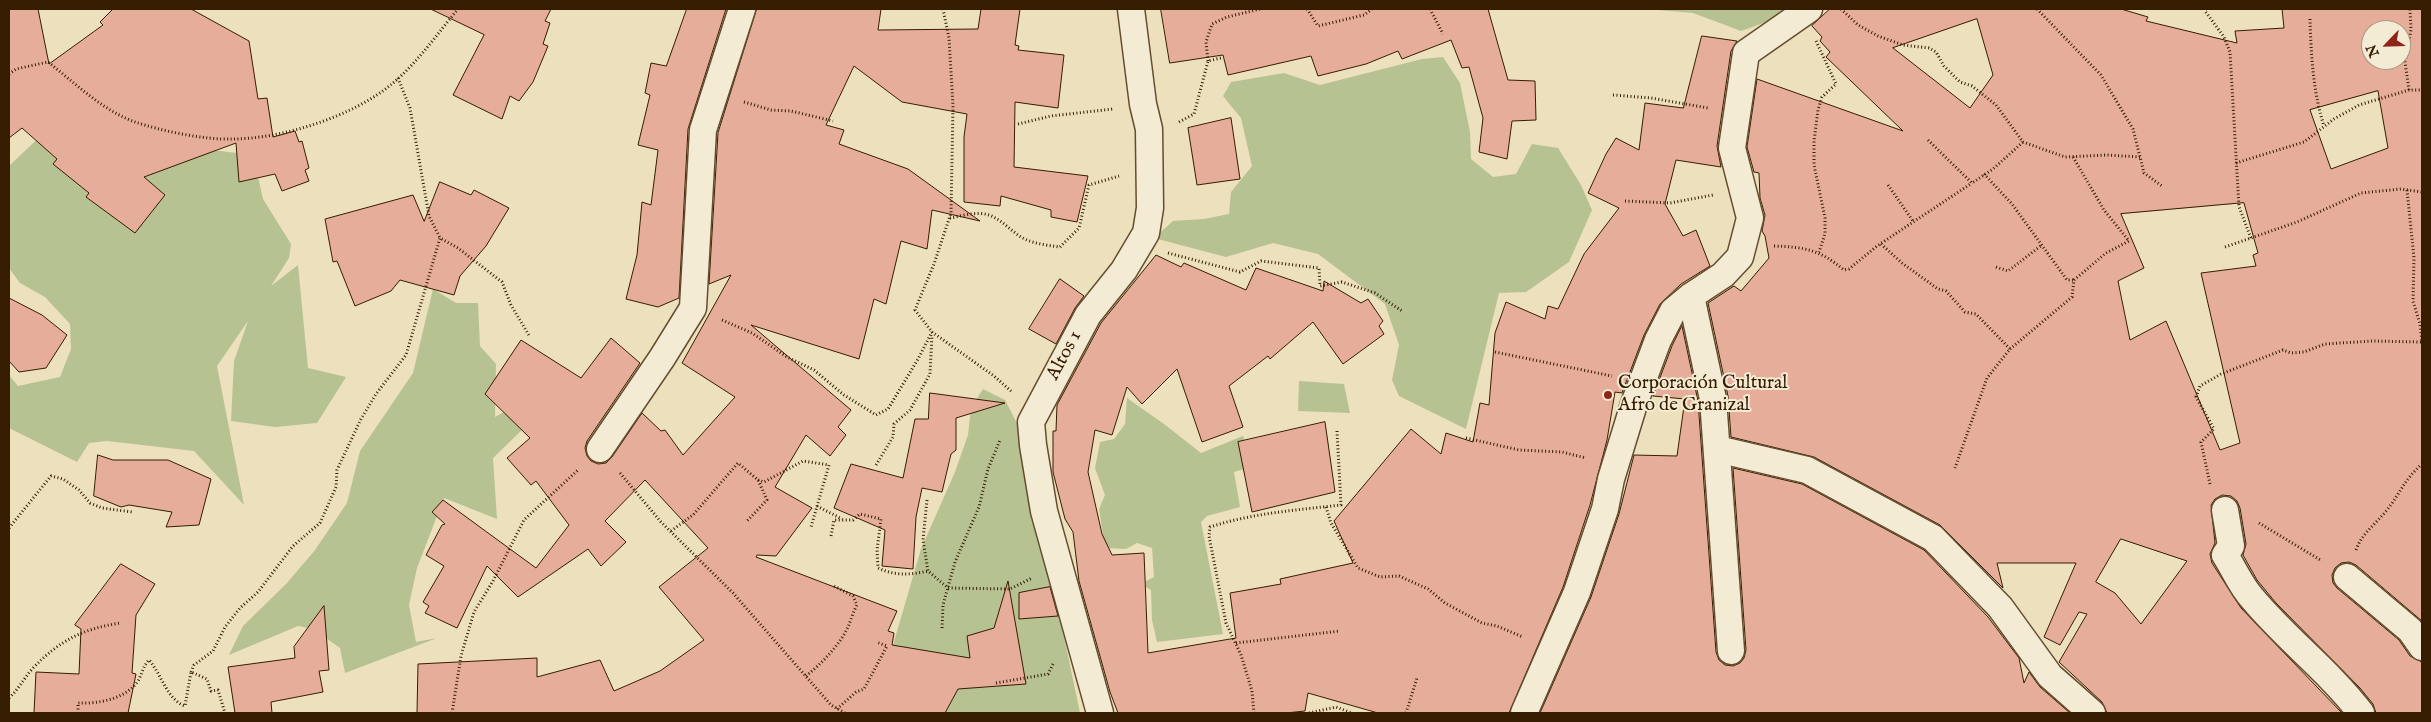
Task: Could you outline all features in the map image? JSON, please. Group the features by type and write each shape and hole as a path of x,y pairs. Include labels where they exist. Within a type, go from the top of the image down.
{"street":[{"path":"600,449 662,358 693,308 702,130 742,9"},
{"name":"Altos 1","path":"1031,422 1088,315 1124,270 1146,233 1150,208 1146,117 1131,9"},
{"path":"1524,713 1554,650 1580,583 1605,509 1616,463 1642,382 1658,340 1673,311 1690,296 1722,275 1740,257 1750,218 1732,148 1746,53 1803,14"},
{"path":"1690,296 1713,399 1731,651"},
{"path":"1031,422 1032,445 1044,511 1100,713"},
{"path":"1716,449 1807,470 1933,538 2000,608 2050,676 2092,713"},
{"path":"2225,510 2232,546 2225,556 2250,596 2305,655 2344,691 2362,713"},
{"path":"2347,577 2410,630 2422,647"}],"path":[{"path":"9,74 16,69 48,62 98,102 134,122 182,133 231,140 274,134 339,117 370,100 398,78 458,9"},
{"path":"943,9 949,38 953,106 950,218 915,310 932,332 994,376 1015,395 1031,422"},
{"path":"1018,124 1051,116 1146,117 1181,122 1194,114 1208,61 1206,42 1212,24 1227,17 1260,9"},
{"path":"1307,9 1318,26 1364,15 1372,9"},
{"path":"1430,9 1443,34"},
{"path":"1841,9 1858,25 1878,36 1903,45 1929,48 1936,52 1944,66 1960,82 1972,86 1996,105 2023,142 2065,157 2107,155 2140,157"},
{"path":"2037,9 2102,75 2133,129 2144,173 2162,186"},
{"path":"2206,9 2205,11 2224,38 2230,52 2240,207 2251,238"},
{"path":"2409,90 2405,49 2411,30 2410,9"},
{"path":"1803,14 1836,84 1822,97 1818,110 1814,140 1814,165 1825,218 1825,234 1819,252"},
{"path":"2310,19 2314,78 2319,111 2324,126"},
{"path":"1208,61 1222,58"},
{"path":"398,78 410,108 429,216 440,238 458,248 502,282 511,305 530,337"},
{"path":"2236,162 2304,142 2324,126 2359,105 2409,90 2422,90"},
{"path":"715,92 771,110 791,111 833,121"},
{"path":"1613,95 1651,98 1738,115"},
{"path":"1928,140 1972,183"},
{"path":"1744,242 1762,246 1800,247 1819,252 1844,270 1849,269 1913,221 1972,183 2023,142"},
{"path":"1984,174 2012,204 2067,280 2074,280 2106,253 2129,241 2104,210 2073,158"},
{"path":"950,218 982,214 990,215 1005,223 1021,237 1038,244 1060,246 1079,228 1089,185 1118,175 1120,183"},
{"path":"1888,185 1913,221"},
{"path":"2196,397 2200,386 2221,374 2283,350 2291,353 2304,352 2325,344 2372,341 2422,342 2420,324 2413,301 2414,258 2407,190"},
{"path":"2225,247 2297,222 2361,194 2407,190 2422,192"},
{"path":"1625,201 1670,203 1683,199 1743,191"},
{"path":"78,713 78,703 90,704 111,700 129,690 138,682 149,660 172,696 185,706 194,665 213,651 225,627 240,608 258,592 292,546 320,523 336,486 337,470 361,419 376,394 406,355 440,238"},
{"path":"1139,244 1240,272 1261,261 1319,268 1320,286 1342,282 1375,292 1402,311"},
{"path":"1881,244 1902,263 1938,289 1946,291 1965,312 1976,314 2010,349"},
{"path":"1996,268 2008,270 2042,245"},
{"path":"1955,468 1987,378 2010,349 2072,297 2074,280"},
{"path":"693,308 752,334 814,370 844,396 876,415 888,409 932,332"},
{"path":"876,465 893,437 894,424 910,410 930,374 932,332"},
{"path":"1495,352 1642,382"},
{"path":"1254,713 1252,691 1236,643 1226,623 1209,536 1210,527 1233,520 1341,505 1337,431"},
{"path":"942,628 943,605 948,588 968,529 979,507 988,469 1001,438"},
{"path":"1466,438 1519,450 1562,452 1616,463"},
{"path":"452,713 461,656 474,612 493,581 524,520 600,449 671,531 733,593 837,709 845,713"},
{"path":"671,531 694,514 738,463 758,480 764,482 803,461 829,465 811,527"},
{"path":"2347,577 2360,540 2387,510 2407,478 2422,464"},
{"path":"9,528 51,476 63,479 79,490 90,503 102,508 132,512"},
{"path":"746,522 767,500 758,480"},
{"path":"927,500 923,540 928,571 948,588 1010,589 1057,561"},
{"path":"817,506 843,520"},
{"path":"1326,507 1331,523 1358,568 1380,576 1399,576 1428,588 1445,603 1482,622 1497,626 1554,650"},
{"path":"832,536 834,520 853,520 860,514 881,519 877,550 878,568 889,573 910,575 928,571"},
{"path":"806,676 818,666 834,647 848,627 857,605 852,596 834,586"},
{"path":"9,698 17,691 32,669 65,639 94,627 120,623"},
{"path":"1236,643 1340,631"},
{"path":"837,709 856,692 864,690 887,646 876,642"},
{"path":"996,683 1048,674 1055,660"},
{"path":"191,672 207,679 211,691 218,690 225,713"},
{"path":"1406,713 1417,678"},
{"path":"1309,713 1336,707 1352,713"}],"green space":[{"path":"1645,9 1786,9 1775,19 1741,31 1693,13"},
{"path":"1443,57 1460,83 1470,132 1471,159 1493,177 1516,174 1532,144 1558,148 1581,185 1592,210 1569,262 1526,292 1499,293 1466,429 1399,396 1392,380 1399,345 1385,304 1318,254 1273,243 1226,257 1154,238 1173,221 1204,219 1229,214 1231,192 1252,166 1241,118 1223,96 1231,82 1284,73 1320,85 1422,59"},
{"path":"67,111 196,148 253,155 263,199 291,244 289,258 271,286 298,265 308,368 346,377 317,423 275,427 231,421 234,361 248,321 217,366 244,505 194,451 107,441 89,443 77,462 9,428 9,375 18,386 60,377 71,349 70,324 45,297 20,283 9,268 9,166"},
{"path":"433,289 456,303 478,303 480,346 496,364 495,417 522,402 523,429 493,458 497,519 444,498 417,568 409,605 416,642 437,638 345,673 340,648 313,629 298,626 229,655 243,626 287,583 315,550 347,503 360,451 413,373"},
{"path":"1299,381 1344,384 1350,413 1298,411"},
{"path":"983,389 1005,400 1021,431 1080,713 870,713 872,693 893,645 921,549 955,472 968,435 971,408"},
{"path":"1127,398 1201,453 1243,436 1254,466 1234,472 1240,507 1207,516 1201,522 1223,634 1157,642 1152,620 1151,590 1146,587 1146,581 1154,577 1152,548 1137,543 1126,549 1105,548 1099,509 1105,495 1095,468 1100,442 1114,439 1125,424"}],"building":[{"path":"9,9 38,9 49,64 103,25 100,22 113,9 191,9 249,41 258,99 267,98 273,137 295,131 299,142 302,141 309,168 305,170 309,181 282,191 275,174 239,182 236,143 144,177 165,195 135,233 86,197 89,193 53,164 57,159 22,128 9,138"},
{"path":"431,9 551,9 545,21 550,23 543,44 548,46 533,82 519,101 510,96 502,119 453,95 484,35"},
{"path":"687,9 726,9 688,129 679,298 658,307 626,299 637,255 642,202 651,205 658,150 638,145 650,95 645,93 651,63 666,66"},
{"path":"757,9 881,9 878,30 978,29 981,9 1020,9 1015,45 1019,46 1018,50 1064,55 1058,108 1015,102 1014,167 1088,176 1077,222 1051,217 1051,210 1001,196 1000,206 964,202 964,137 967,114 902,102 854,66 826,125 844,130 839,144 908,169 980,221 932,210 927,249 901,241 886,304 874,299 859,359 751,325 851,410 838,427 846,435 830,456 806,435 775,487 812,508 776,556 757,555 756,557 897,611 888,631 894,633 892,645 970,658 967,636 994,628 1008,581 1026,684 958,689 945,713 417,713 418,664 537,658 537,677 600,660 614,691 660,671 704,640 659,587 708,548 645,480 605,521 626,542 601,566 588,549 518,597 487,566 457,628 425,613 429,606 423,602 444,566 426,555 442,525 445,524 432,512 443,500 536,568 569,525 536,481 531,485 507,458 530,438 485,394 521,340 581,378 611,338 640,363 587,441 585,448 587,456 591,461 598,464 606,463 612,457 642,413 661,431 665,430 683,455 735,397 682,363 731,275 709,284 718,133"},
{"path":"1161,9 1488,9 1508,80 1535,81 1536,120 1512,121 1507,159 1479,152 1483,118 1469,67 1462,68 1451,40 1402,59 1398,51 1366,64 1318,76 1311,56 1228,75 1223,55 1170,63"},
{"path":"1830,9 2121,9 2148,17 2146,21 2237,43 2235,31 2284,28 2282,9 2422,9 2422,621 2356,565 2349,562 2341,563 2335,568 2332,575 2333,583 2337,588 2399,640 2410,656 2422,662 2422,713 2376,713 2373,704 2360,688 2276,603 2257,580 2243,555 2246,544 2240,508 2237,501 2231,496 2222,495 2215,499 2211,505 2215,543 2210,554 2212,563 2241,608 2342,713 2107,713 2102,702 2059,662 2087,614 2079,612 2060,645 2044,637 2076,563 1997,563 2003,588 1940,525 1814,457 1731,437 1728,396 1708,303 1734,286 1741,291 1769,258 1765,236 1762,231 1765,215 1760,198 1759,173 1754,172 1747,147 1757,79 1903,131 1826,57 1830,52 1820,41 1822,37 1812,26","holes":["1977,19 1993,75 1970,108 1893,48","2378,91 2388,148 2331,169 2310,110","2244,203 2258,253 2253,255 2256,266 2201,273 2240,443 2220,450 2166,321 2130,340 2118,281 2144,268 2121,214","2121,539 2187,561 2141,624 2115,593 2096,582"]},
{"path":"1702,36 1737,41 1731,51 1717,146 1721,167 1676,160 1665,204 1683,236 1696,230 1710,266 1681,284 1660,304 1644,335 1622,393 1615,392 1607,440 1590,505 1563,587 1509,713 1378,713 1308,693 1305,711 1286,713 1118,713 1110,692 1079,581 1073,532 1065,519 1053,472 1053,431 1056,431 1057,405 1101,323 1156,255 1181,267 1184,263 1246,290 1256,268 1323,291 1324,281 1361,303 1368,299 1383,321 1379,326 1384,334 1343,364 1313,322 1270,359 1268,356 1229,386 1243,427 1202,442 1177,369 1142,404 1127,387 1112,435 1095,430 1088,472 1102,534 1112,555 1144,553 1148,653 1236,638 1230,593 1281,584 1280,579 1353,563 1334,521 1411,429 1441,454 1446,433 1473,442 1480,403 1489,405 1495,333 1506,302 1545,319 1548,306 1558,309 1584,254 1619,208 1588,193 1606,154 1616,138 1639,150 1645,103 1683,108"},
{"path":"1231,118 1240,179 1197,185 1188,128"},
{"path":"440,182 471,195 474,190 509,208 486,246 460,276 454,295 400,280 391,291 355,306 337,261 333,262 325,219 413,195 424,221"},
{"path":"1060,279 1084,296 1075,308 1056,344 1029,329"},
{"path":"9,298 42,315 67,335 46,368 19,372 9,361"},
{"path":"1682,326 1698,401 1716,652 1719,660 1725,665 1733,666 1740,663 1744,658 1746,650 1733,468 1802,484 1924,550 1988,617 2019,658 2024,683 2029,672 2040,687 2070,713 1540,713 1591,597 1619,514 1634,455 1677,456 1685,399 1653,396 1672,346"},
{"path":"930,393 1005,403 956,418 956,450 951,454 942,492 922,488 916,517 913,569 882,566 885,530 834,508 851,464 903,478 915,419 928,419"},
{"path":"1325,422 1335,492 1252,512 1238,442"},
{"path":"98,455 113,460 168,460 211,479 199,525 166,527 172,512 129,505 121,507 94,496"},
{"path":"121,564 155,584 136,615 132,673 136,674 128,713 34,713 36,672 79,674 81,629 75,625"},
{"path":"1050,587 1058,616 1019,619 1019,593"},
{"path":"324,606 329,670 319,671 323,692 271,702 272,713 235,713 228,667 295,658 294,647"}],"place":[{"name":"Corporación Cultural Afro de Granizal","path":"1608,395"}]}
